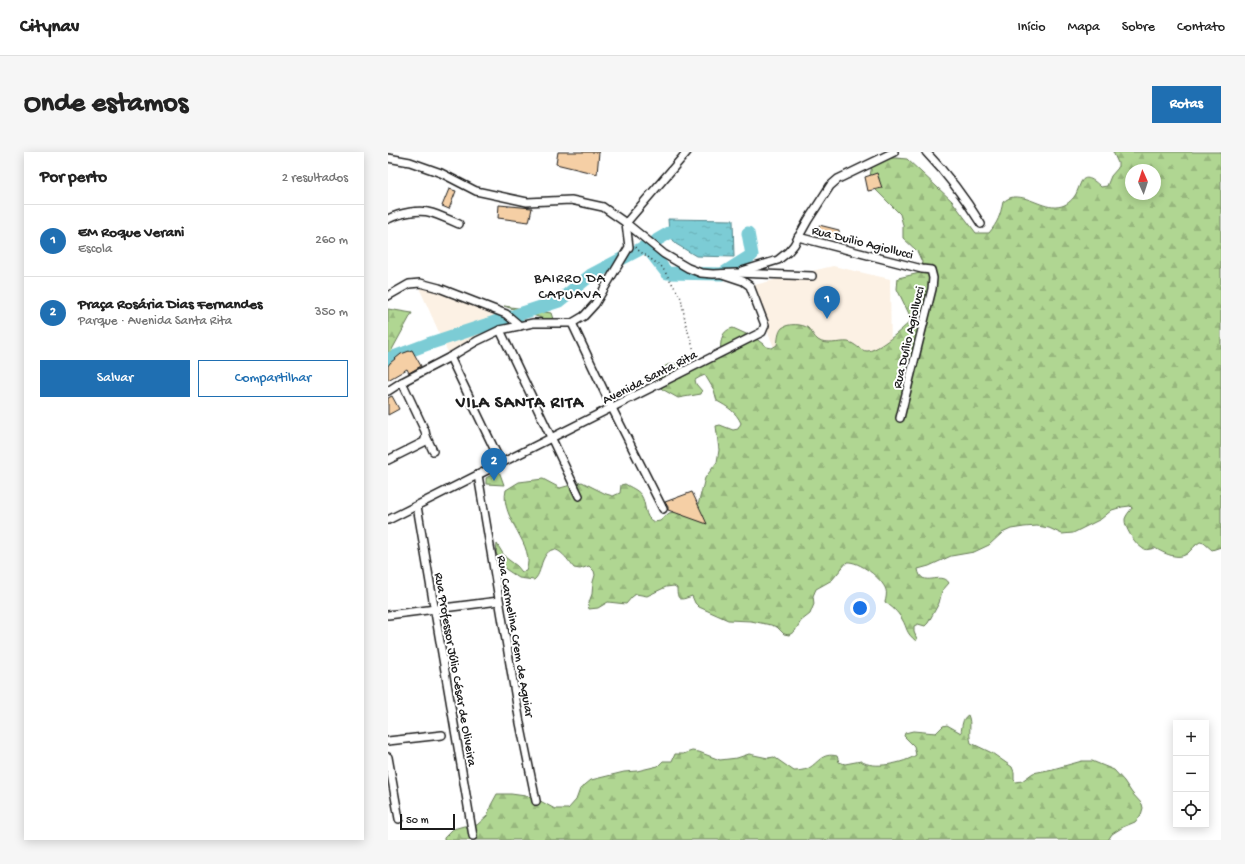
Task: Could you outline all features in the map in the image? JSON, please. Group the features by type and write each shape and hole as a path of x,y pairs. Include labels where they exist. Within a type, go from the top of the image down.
{"street":[{"path":"388,391 476,341 500,330 533,323 572,323 584,316 595,304 628,248 626,223 687,152"},
{"path":"388,158 410,162 441,173 476,191 527,202 571,200 603,207 626,223 664,254 688,268 701,274 722,274 736,272 778,260 794,245 830,186 838,179 880,156 894,152"},
{"path":"926,152 946,173 981,224"},
{"path":"388,220 400,215 415,212 430,213 459,224"},
{"name":"Rua Duilio Agiollucci","path":"798,237 922,269"},
{"name":"Rua Duílio Agiollucci","path":"900,418 925,319 933,278 931,270 922,269"},
{"path":"736,272 812,276"},
{"name":"Avenida Santa Rita","path":"388,520 762,332 765,325 750,286 743,281 722,274"},
{"path":"388,296 409,284 420,283 439,288 506,314 520,326"},
{"path":"572,323 612,408 663,509"},
{"path":"500,330 579,496"},
{"path":"450,357 501,464"},
{"path":"402,382 433,450"},
{"path":"388,460 424,442 426,436"},
{"name":"Rua Carmelina Crem de Aguiar","path":"478,475 520,724 536,801"},
{"name":"Rua Professor Júlio César de Oliveira","path":"417,506 474,836"},
{"path":"388,615 499,601"},
{"path":"388,741 442,735"},
{"path":"388,757 399,819"}],"path":[{"path":"635,243 638,250 662,267 681,298 686,324 698,364"}],"shaded area":[{"path":"833,266 890,279 891,356 782,368 750,286"},
{"path":"417,283 505,315 500,329 450,357"}],"green space":[{"path":"1113,152 1221,152 1221,547 1212,550 1204,543 1200,542 1188,553 1180,556 1167,554 1155,548 1148,550 1144,549 1133,539 1126,526 1125,519 1132,508 1130,506 1112,510 1101,519 1073,533 1062,534 1049,528 1037,526 1011,529 1002,533 989,545 974,552 951,556 929,566 918,569 923,578 942,578 949,583 942,591 939,603 928,623 925,626 918,624 914,626 914,632 917,639 916,641 908,633 904,622 898,614 885,602 886,590 880,580 864,567 852,562 847,562 832,580 816,589 813,596 814,604 810,614 801,621 795,631 789,635 784,634 777,627 771,625 751,621 728,620 699,607 695,603 692,596 680,599 677,588 674,586 666,587 647,596 636,594 626,604 608,602 598,608 589,609 588,605 592,594 595,575 594,571 589,566 580,569 574,568 563,554 555,550 551,550 547,554 543,560 538,576 534,580 519,578 504,568 496,553 497,544 505,557 522,572 526,571 528,561 527,551 512,522 505,501 506,490 519,482 543,479 560,488 582,482 613,496 620,493 621,485 625,484 640,493 648,517 654,522 660,521 669,513 689,510 698,505 705,478 717,462 719,450 716,426 720,425 733,430 738,429 741,423 731,410 717,401 714,390 705,375 695,380 696,384 702,391 701,394 678,398 662,389 656,383 658,375 665,366 677,364 694,369 705,364 711,353 720,356 723,335 725,332 733,328 755,338 767,347 772,348 777,345 782,328 788,325 799,325 808,328 821,342 848,342 862,350 867,351 872,350 884,343 912,320 897,289 898,278 920,273 922,262 917,251 903,238 903,225 900,214 873,187 870,176 872,165 883,158 907,159 952,201 976,233 989,233 998,219 1003,202 1008,199 1020,197 1050,207 1062,206 1073,198 1083,179 1091,179 1101,187 1107,186 1111,176 1118,168 1118,163"},
{"path":"504,306 551,313 554,322"},
{"path":"388,309 412,313 388,357"},
{"path":"499,471 504,485 486,484 486,478"},
{"path":"968,715 970,721 971,743 992,753 1012,767 1014,772 1014,780 1016,782 1022,781 1033,773 1082,761 1092,761 1114,770 1124,781 1142,804 1143,808 1141,815 1135,822 1112,834 1108,840 444,840 444,838 453,829 477,825 487,816 497,794 533,797 555,809 568,809 576,800 580,789 591,780 658,766 663,761 672,761 675,754 683,754 692,751 720,760 737,758 749,754 768,758 774,757 794,771 807,769 823,757 832,755 837,756 839,762 845,764 861,761 866,764 873,765 897,763 916,755 914,746 904,736 905,733 913,731 936,733 943,726 947,725 961,733 963,720"}],"water":[{"path":"668,219 733,220 734,257 696,256 676,244 669,234"}],"building":[{"path":"558,152 599,152 597,174 556,164"},
{"path":"877,173 882,188 868,191 865,177"},
{"path":"449,189 456,191 449,209 442,206"},
{"path":"499,205 532,208 529,222 498,218"},
{"path":"819,225 839,230 839,239 819,235"},
{"path":"412,350 421,366 409,373 407,369 388,380 388,366 390,363 401,354"},
{"path":"392,396 399,409 388,415 388,398"},
{"path":"692,492 707,524 668,510 665,502"}],"waterway":[{"path":"657,240 669,233 678,232"},
{"path":"388,359 428,344 559,301 591,275 646,246 667,273 722,274 752,255 748,233"}],"place":[{"name":"EM Roque Verani","path":"827,319"},
{"name":"Praça Rosária Dias Fernandes","path":"494,481"}],"district":[{"name":"BAIRRO DA CAPUAVA","path":"570,286"},
{"name":"VILA SANTA RITA","path":"520,401"}]}
